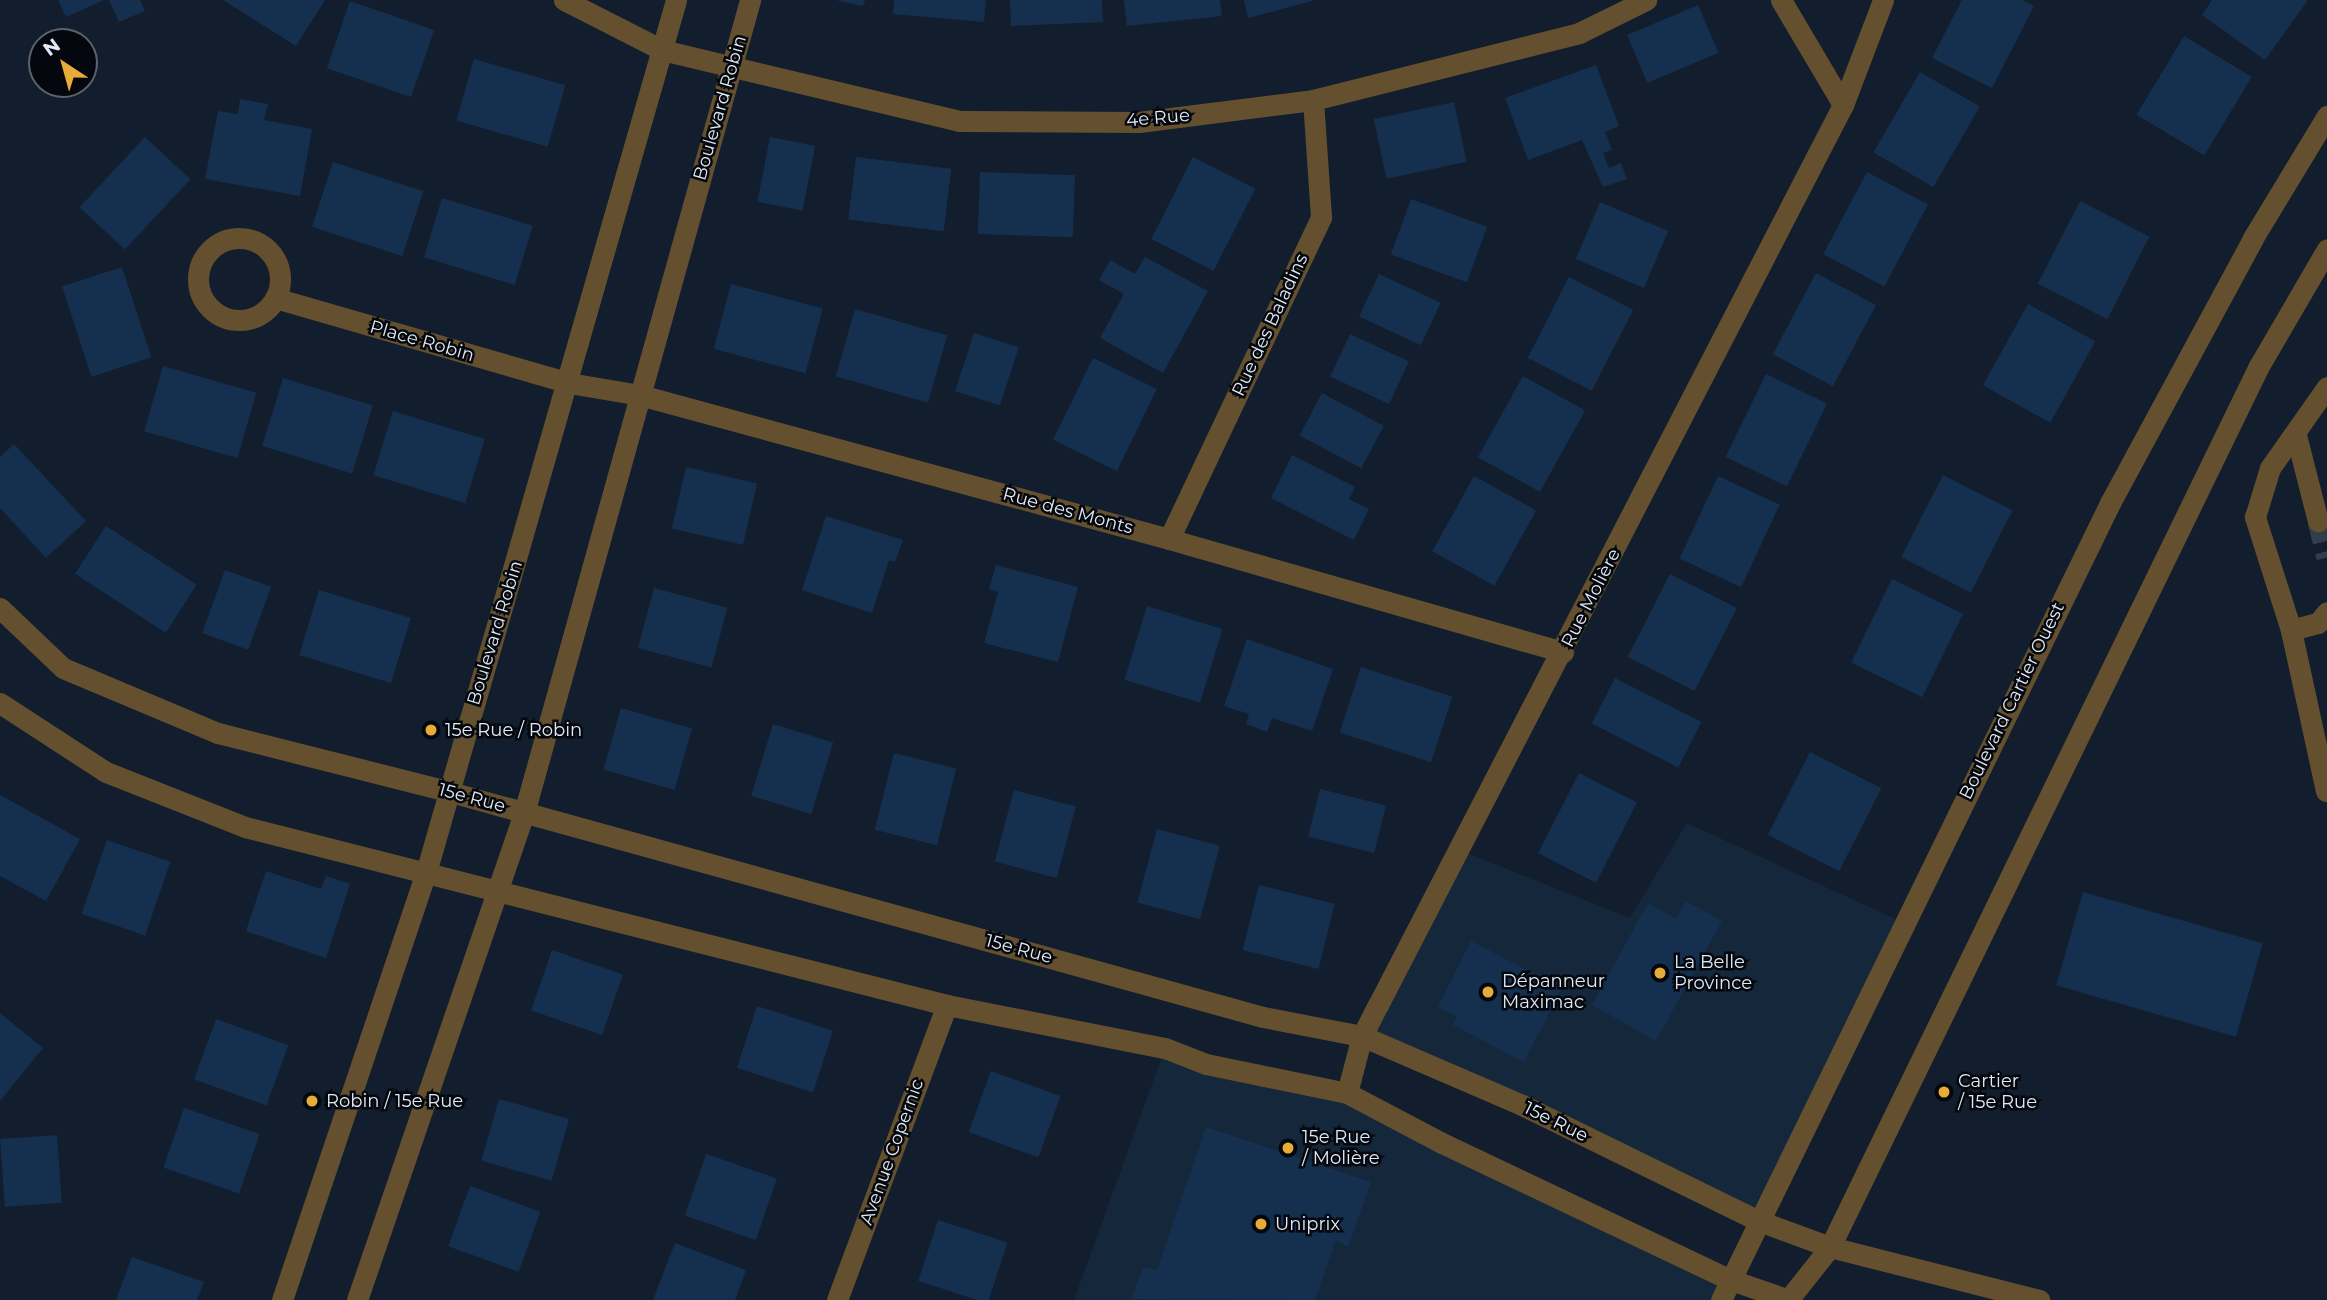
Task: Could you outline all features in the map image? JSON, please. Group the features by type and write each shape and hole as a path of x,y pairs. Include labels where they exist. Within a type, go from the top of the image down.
{"street":[{"name":"4e Rue","path":"564,0 662,50 959,121 1139,122 1312,100 1579,33 1646,0"},
{"name":"Boulevard Robin","path":"282,1300 425,876 447,791 569,383 676,0"},
{"name":"Boulevard Robin","path":"358,1300 524,813 750,0"},
{"path":"1781,0 1843,105"},
{"name":"Rue Molière","path":"1346,1093 1362,1037 1455,848 1563,652 1843,105 1883,0"},
{"name":"Rue des Baladins","path":"1169,539 1321,217 1312,100"},
{"name":"Boulevard Cartier Ouest","path":"1721,1300 2110,503 2259,226 2327,116"},
{"path":"0,703 106,772 245,827 425,876 947,1005 1165,1048 1206,1064 1346,1093 1442,1143 1731,1280 1789,1300 1830,1247 2259,366 2327,249"},
{"name":"Place Robin","path":"275,298 569,383"},
{"name":"Rue des Monts","path":"569,383 640,395 1169,539 1563,652"},
{"path":"2326,792 2291,630 2255,517 2270,468 2296,435 2327,387"},
{"path":"2296,435 2318,521"},
{"name":"15e Rue","path":"0,608 63,668 218,733 447,791 1263,1017 1362,1037 1522,1105 1759,1221 1830,1247 2039,1300"},
{"path":"2291,630 2318,623 2327,612"},
{"name":"Avenue Copernic","path":"837,1300 947,1005"}],"shaded area":[{"path":"1687,823 1904,923 1759,1221 1362,1036 1455,848 1630,918"},
{"path":"1165,1048 1347,1093 1731,1280 1721,1300 1074,1300"}],"building":[{"path":"58,0 104,0 66,17"},
{"path":"109,0 140,0 145,11 119,22"},
{"path":"223,0 325,0 296,46"},
{"path":"836,0 865,0 863,6"},
{"path":"894,0 986,0 984,22 893,14"},
{"path":"1010,0 1102,0 1103,22 1011,26"},
{"path":"1124,0 1220,0 1222,16 1127,26"},
{"path":"1244,0 1312,0 1312,1 1248,18"},
{"path":"1962,0 2022,0 2034,6 1992,88 1932,58"},
{"path":"2212,0 2308,0 2265,60 2202,15"},
{"path":"350,1 434,30 411,97 327,68"},
{"path":"1698,5 1718,53 1647,83 1627,35"},
{"path":"2184,36 2252,77 2204,156 2137,115"},
{"path":"474,59 565,85 548,147 456,121"},
{"path":"1596,65 1619,126 1605,132 1612,150 1603,153 1609,168 1621,163 1627,179 1603,187 1582,140 1528,160 1505,98"},
{"path":"1920,72 1980,107 1933,187 1874,153"},
{"path":"240,99 268,104 264,120 312,129 300,196 205,179 218,111 238,114"},
{"path":"1454,102 1467,162 1386,179 1374,119"},
{"path":"145,137 190,179 125,249 80,207"},
{"path":"770,137 815,146 803,211 757,202"},
{"path":"856,157 951,169 944,231 848,220"},
{"path":"1193,157 1255,189 1214,271 1151,239"},
{"path":"333,162 423,191 402,256 312,227"},
{"path":"980,172 1075,175 1073,237 978,234"},
{"path":"1867,172 1928,204 1884,287 1823,254"},
{"path":"442,198 533,226 515,285 424,257"},
{"path":"1411,199 1487,227 1467,282 1391,254"},
{"path":"2080,201 2149,236 2107,319 2038,284"},
{"path":"1600,202 1668,231 1644,288 1576,259"},
{"path":"1145,257 1208,291 1163,373 1100,338 1124,294 1099,280 1110,260 1135,274"},
{"path":"122,267 151,357 91,377 62,286"},
{"path":"1816,273 1876,305 1833,386 1773,354"},
{"path":"1379,274 1441,303 1421,345 1359,317"},
{"path":"1569,277 1633,310 1592,391 1528,358"},
{"path":"731,284 823,309 805,373 714,349"},
{"path":"2028,304 2095,341 2050,423 1983,385"},
{"path":"855,309 947,335 928,403 836,376"},
{"path":"974,333 1019,348 1000,406 955,391"},
{"path":"1350,334 1409,361 1389,404 1330,377"},
{"path":"1093,358 1157,389 1117,471 1053,440"},
{"path":"163,366 256,393 237,458 144,431"},
{"path":"1766,374 1827,404 1787,486 1726,457"},
{"path":"1523,376 1585,410 1540,492 1478,457"},
{"path":"283,378 373,405 352,473 262,446"},
{"path":"1322,393 1384,426 1361,468 1299,435"},
{"path":"393,411 485,439 465,503 373,475"},
{"path":"14,444 86,521 46,558 0,508 0,457"},
{"path":"1292,455 1355,487 1349,499 1369,509 1354,540 1271,498"},
{"path":"686,467 757,483 743,545 672,528"},
{"path":"1943,475 2012,510 1971,592 1901,557"},
{"path":"1474,476 1536,510 1494,586 1432,551"},
{"path":"1718,476 1780,505 1741,587 1680,558"},
{"path":"826,516 903,540 895,562 889,560 872,613 802,590"},
{"path":"106,526 197,585 166,633 75,574"},
{"path":"996,565 1078,587 1058,662 984,643 998,592 989,589"},
{"path":"225,570 271,587 248,650 202,633"},
{"path":"1670,574 1737,608 1695,691 1628,657"},
{"path":"1892,579 1963,614 1922,697 1851,663"},
{"path":"654,588 727,608 711,668 638,648"},
{"path":"319,590 411,618 391,683 299,655"},
{"path":"1147,606 1223,629 1200,703 1124,680"},
{"path":"1247,639 1333,669 1312,731 1272,718 1267,732 1246,724 1249,714 1224,706"},
{"path":"1361,667 1452,697 1431,762 1340,733"},
{"path":"1615,678 1701,722 1678,767 1592,723"},
{"path":"621,708 692,728 674,790 603,770"},
{"path":"773,724 833,742 811,814 751,796"},
{"path":"1810,752 1881,788 1839,871 1768,835"},
{"path":"894,753 956,768 937,845 875,830"},
{"path":"1579,773 1637,803 1596,883 1538,853"},
{"path":"1320,789 1386,805 1374,853 1308,837"},
{"path":"1014,790 1076,807 1057,878 995,861"},
{"path":"0,795 80,839 46,901 0,876"},
{"path":"1157,829 1220,846 1200,919 1137,902"},
{"path":"107,840 170,862 145,936 82,914"},
{"path":"266,871 321,889 326,876 350,884 326,958 246,931"},
{"path":"1259,885 1335,904 1318,969 1243,950"},
{"path":"2083,892 2263,944 2236,1037 2056,985"},
{"path":"1686,901 1722,921 1656,1041 1592,1005 1648,903 1676,919"},
{"path":"1471,941 1562,988 1524,1062 1453,1025 1457,1017 1438,1007"},
{"path":"552,950 623,974 602,1035 531,1011"},
{"path":"757,1006 833,1031 813,1093 737,1068"},
{"path":"0,1013 43,1048 0,1101"},
{"path":"216,1019 288,1045 266,1105 194,1079"},
{"path":"991,1071 1061,1096 1038,1157 969,1132"},
{"path":"499,1099 569,1119 552,1181 481,1161"},
{"path":"184,1108 260,1134 239,1194 163,1168"},
{"path":"1206,1127 1371,1182 1348,1247 1336,1240 1315,1300 1131,1299 1143,1267 1157,1270"},
{"path":"57,1135 62,1203 5,1207 0,1139"},
{"path":"706,1154 777,1178 756,1240 685,1215"},
{"path":"470,1186 540,1212 519,1272 448,1246"},
{"path":"938,1220 1007,1243 989,1300 977,1300 918,1281"},
{"path":"675,1243 746,1270 735,1300 653,1300"},
{"path":"132,1257 204,1282 197,1300 116,1300"}],"tunnel":[{"path":"2318,521 2327,557"}],"place":[{"name":"15e Rue / Robin","path":"431,730"},
{"name":"La Belle Province","path":"1660,973"},
{"name":"Dépanneur Maximac","path":"1488,992"},
{"name":"Cartier / 15e Rue","path":"1944,1092"},
{"name":"Robin / 15e Rue","path":"312,1101"},
{"name":"15e Rue / Molière","path":"1288,1148"},
{"name":"Uniprix","path":"1261,1224"}]}
